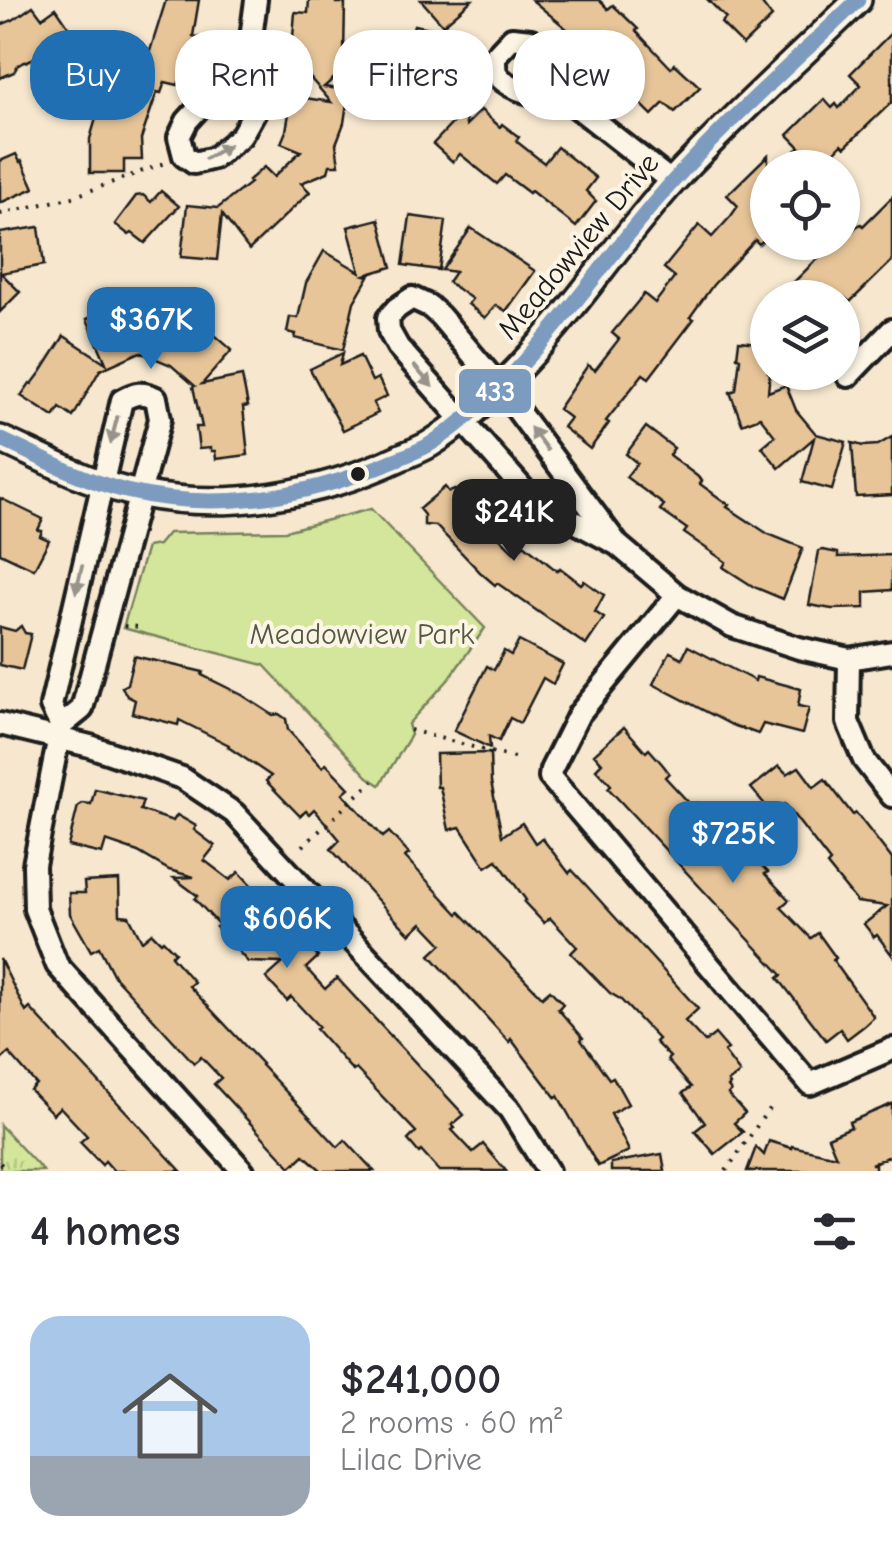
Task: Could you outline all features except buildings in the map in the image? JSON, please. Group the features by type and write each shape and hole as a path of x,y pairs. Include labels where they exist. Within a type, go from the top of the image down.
{"street":[{"path":"253,30 256,0"},
{"name":"Meadowview Drive","path":"0,438 101,484 193,501 244,501 295,492 383,466 432,443 500,387 538,348 672,182 853,2"},
{"path":"188,120 179,137 184,156 194,163 214,158 241,136 251,120"},
{"path":"594,120 672,182"},
{"path":"618,545 500,387 440,316 412,298 398,308 388,318 389,331 398,346 532,498 618,545 678,595 732,626 799,648 850,659 892,652"},
{"path":"860,363 892,330"},
{"path":"60,732 82,710 160,419 156,398 145,393 134,393 122,400 51,706 60,732 34,864 35,909 57,965 243,1171"},
{"path":"678,595 579,714 550,777 810,1084 892,1049"},
{"path":"850,659 848,722 864,760 892,796"},
{"path":"0,724 60,732 182,778 234,812 510,1110 548,1171"}],"path":[{"path":"0,214 74,198 184,156"},
{"path":"410,730 521,760"},
{"path":"303,846 373,781"},
{"path":"726,1171 772,1104"},
{"path":"0,1163 7,1171"}],"green space":[{"name":"Meadowview Park","path":"371,509 485,628 449,679 408,724 411,735 380,785 368,777 264,665 123,628 147,547 158,545 168,533 285,531"},
{"path":"0,1125 43,1171 0,1171"}],"transit line":[{"name":"433","path":"0,439 62,468 126,491 225,501 323,486 427,446 466,418 510,377 678,176 858,0"}]}
